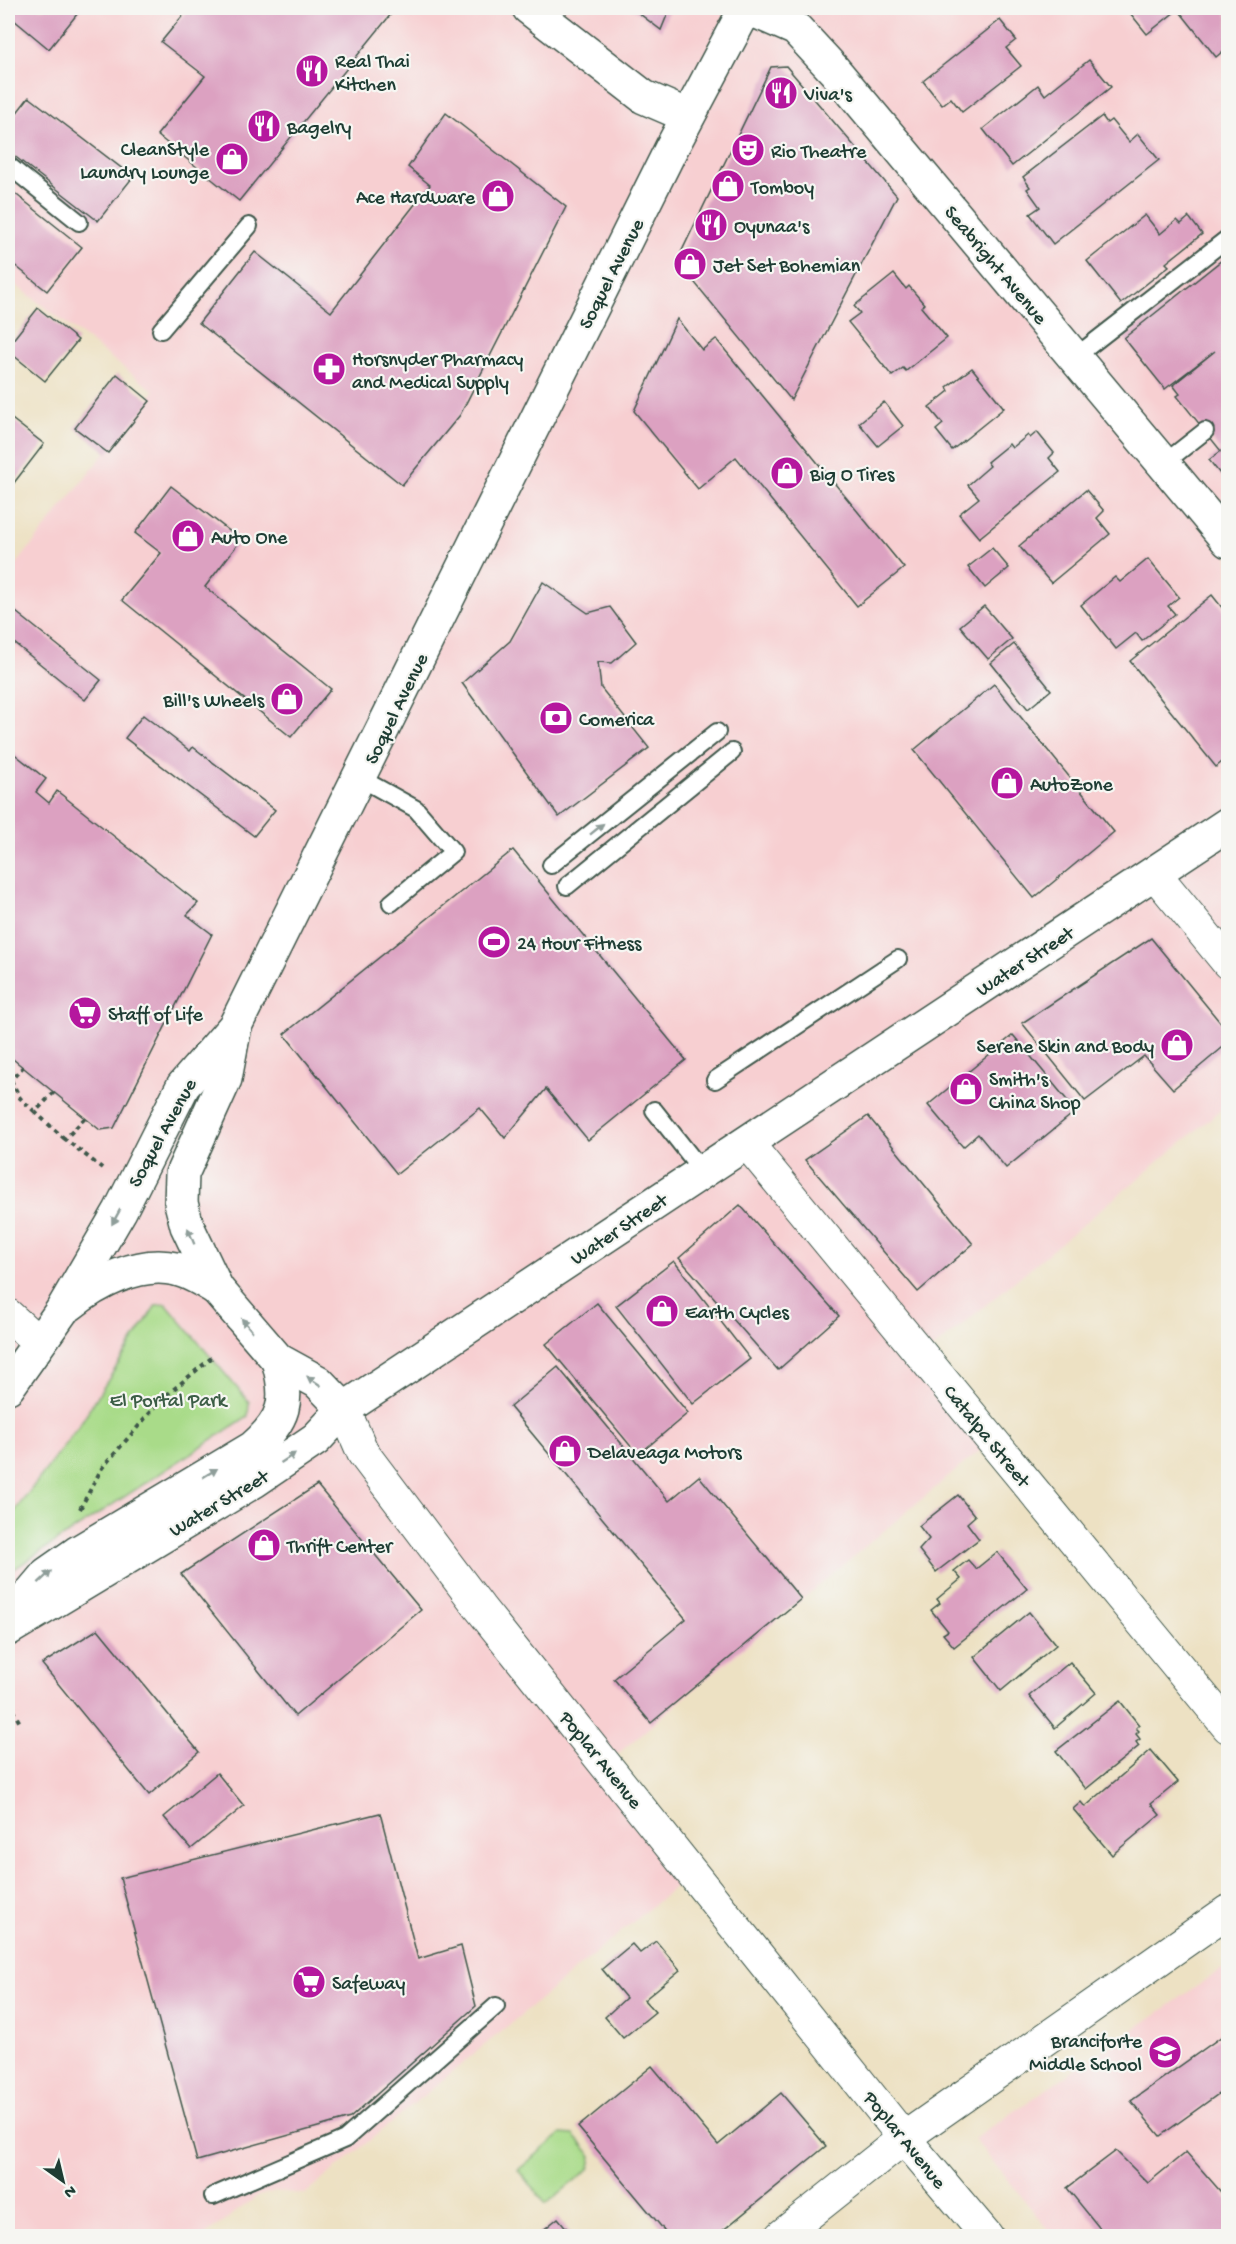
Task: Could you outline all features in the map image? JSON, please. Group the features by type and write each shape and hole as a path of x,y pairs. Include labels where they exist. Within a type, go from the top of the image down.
{"main road":[{"path":"529,8 644,97 688,116"},
{"name":"Soquel Avenue","path":"8,1387 61,1312 120,1211 183,1086 235,1026 688,116 747,8"},
{"name":"Seabright Avenue","path":"747,8 796,29 834,70 1228,540"},
{"name":"Water Street","path":"8,1629 254,1481 316,1439 344,1409 1228,824"},
{"path":"217,1289 187,1226 180,1190 189,1156 225,1079 235,1026"},
{"path":"61,1312 83,1294 102,1283 151,1267 175,1268 217,1289"},
{"name":"Poplar Avenue","path":"217,1289 278,1360 318,1382 344,1409"},
{"path":"8,1621 47,1574 253,1448 270,1432 282,1412 285,1386 278,1360"}],"street":[{"path":"1155,874 1228,963"},
{"name":"Catalpa Street","path":"747,1143 1228,1727"},
{"path":"8,1315 39,1343"},
{"name":"Poplar Avenue","path":"344,1409 363,1454 480,1608 904,2138 987,2236"},
{"path":"781,2236 904,2138 1228,1911"}],"lane":[{"path":"8,165 79,222"},
{"path":"161,330 249,226"},
{"path":"1075,357 1228,238"},
{"path":"1163,464 1205,431"},
{"path":"551,865 717,732"},
{"path":"567,886 732,752"},
{"path":"360,778 416,809 453,852 391,903"},
{"path":"715,1080 898,960"},
{"path":"654,1110 703,1172"},
{"path":"213,2196 345,2139 496,2006"}],"path":[{"path":"23,1067 9,1079 20,1098 64,1139 103,1169"},
{"path":"34,1112 54,1092"},
{"path":"64,1139 85,1118"},
{"path":"77,1513 102,1468 163,1398 215,1355"},
{"path":"8,1702 20,1723"}],"shaded area":[{"path":"8,8 1228,8 1228,1104 916,1363 984,1447 602,1767 692,1873 305,2194 275,2191 256,2197 204,2236 8,2236 8,575 154,391 8,279"},
{"name":"Branciforte Middle School","path":"1228,1965 1228,2236 1054,2236 974,2139"}],"green space":[{"name":"El Portal Park","path":"166,1304 249,1402 248,1416 8,1573 8,1520 78,1427 156,1305"},
{"path":"561,2134 574,2135 592,2156 590,2168 546,2204 518,2170"}],"building":[{"path":"8,8 82,8 49,49 8,15"},
{"path":"189,8 396,8 239,201 157,135 205,76 161,42"},
{"path":"632,8 670,8 661,30"},
{"path":"1126,8 1174,8 1176,11 1147,34"},
{"path":"1177,8 1222,8 1228,16 1228,47 1216,57"},
{"path":"1000,20 1016,40 1006,48 1021,66 962,112 951,98 942,105 923,81"},
{"path":"1089,60 1111,87 1012,166 983,129 1038,85 1045,95"},
{"path":"786,66 897,196 791,400 677,261 771,67"},
{"path":"29,97 133,177 98,221 8,151 8,124"},
{"path":"446,113 566,207 460,415 402,485 199,323 255,252 331,312 430,185 408,167"},
{"path":"1102,116 1107,123 1111,120 1129,142 1138,134 1159,160 1053,244 1030,214 1040,207 1027,189 1030,187 1023,177"},
{"path":"8,188 82,247 47,291 8,260"},
{"path":"1145,215 1160,234 1177,220 1181,224 1189,217 1202,234 1166,263 1169,266 1121,304 1087,261"},
{"path":"1227,256 1228,484 1209,460 1221,451 1177,396 1180,394 1173,385 1215,351 1165,389 1124,338"},
{"path":"894,274 906,289 909,286 924,304 921,307 947,338 906,371 903,368 892,376 848,322 860,313 854,306"},
{"path":"38,308 78,340 45,381 8,351 8,346"},
{"name":"Big O Tires","path":"677,319 702,350 716,339 904,568 857,606 736,457 698,489 634,411"},
{"path":"972,368 1004,408 952,450 936,430 943,424 929,407 949,391 947,387"},
{"path":"117,374 150,401 108,453 75,428"},
{"path":"884,402 903,426 878,446 859,423"},
{"path":"8,416 44,444 10,488 8,487"},
{"path":"1037,432 1054,453 1049,458 1060,472 979,538 959,514 979,498 968,485 990,466 987,462 1009,444 1012,448 1028,435 1030,438"},
{"path":"171,486 241,540 205,587 331,689 291,737 122,600 161,553 135,533"},
{"path":"1086,490 1104,511 1097,518 1110,534 1051,583 1019,546"},
{"path":"992,548 1009,568 985,588 968,567"},
{"path":"1148,559 1179,597 1168,606 1175,614 1142,641 1136,633 1116,649 1081,605 1115,577 1120,582"},
{"name":"Comerica","path":"543,582 588,613 610,607 636,642 612,663 598,662 601,688 649,748 559,817 462,683 510,641"},
{"path":"1212,595 1228,615 1228,757 1216,767 1130,661"},
{"path":"984,606 1012,639 988,659 960,626"},
{"path":"11,608 101,680 85,700 8,638 8,613"},
{"path":"1014,644 1051,690 1028,709 991,663"},
{"name":"AutoZone","path":"994,684 1114,832 1034,898 914,750"},
{"path":"143,715 190,751 193,747 275,810 254,836 125,738"},
{"path":"12,752 46,779 36,792 49,803 57,791 198,903 187,915 212,934 114,1128 100,1130 8,1055 8,758"},
{"name":"24 Hour Fitness","path":"513,850 686,1060 588,1140 546,1089 505,1138 480,1108 397,1174 284,1034"},
{"path":"1151,938 1228,1032 1228,1043 1173,1089 1144,1056 1085,1101 1022,1023"},
{"path":"1013,1035 1076,1111 1006,1168 978,1134 963,1147 928,1105"},
{"path":"868,1116 973,1244 918,1292 805,1160"},
{"path":"740,1205 839,1316 778,1370 679,1258"},
{"path":"674,1261 750,1359 693,1404 616,1306"},
{"path":"597,1303 688,1413 638,1455 546,1344"},
{"path":"558,1367 669,1501 699,1476 801,1599 651,1723 614,1679 686,1619 510,1407"},
{"path":"317,1485 421,1610 295,1716 181,1574"},
{"path":"958,1495 975,1516 967,1523 979,1539 936,1572 919,1550 929,1539 919,1526"},
{"path":"997,1552 1027,1589 954,1647 943,1634 948,1631 931,1610 940,1603 937,1599 961,1579 954,1571 968,1560 976,1569"},
{"path":"1029,1612 1056,1645 1001,1691 974,1657"},
{"path":"98,1629 199,1752 149,1795 42,1664"},
{"path":"1070,1662 1096,1693 1055,1728 1029,1696"},
{"path":"1120,1701 1139,1725 1136,1728 1139,1731 1136,1734 1140,1739 1136,1742 1139,1746 1086,1789 1056,1751"},
{"path":"1151,1750 1178,1782 1151,1804 1160,1815 1112,1855 1073,1809 1081,1802 1085,1807"},
{"path":"217,1773 244,1806 191,1849 164,1817"},
{"name":"Safeway","path":"380,1813 418,1959 461,1946 476,2006 350,2118 197,2161 120,1878"},
{"path":"656,1941 680,1970 644,2000 655,2012 623,2038 605,2017 626,1998 602,1969 632,1944 640,1953"},
{"path":"1228,2032 1228,2087 1160,2136 1131,2101"},
{"path":"652,2066 718,2145 781,2093 826,2146 716,2236 669,2236 578,2127"},
{"path":"1116,2151 1148,2183 1186,2152 1228,2200 1228,2236 1106,2236 1067,2188"},
{"path":"558,2218 573,2236 536,2236"}],"place":[{"name":"Real Thai Kitchen","path":"312,71"},
{"name":"Viva's","path":"781,93"},
{"name":"Bagelry","path":"264,126"},
{"name":"Rio Theatre","path":"748,150"},
{"name":"CleanStyle Laundry Lounge","path":"232,159"},
{"name":"Tomboy","path":"728,186"},
{"name":"Ace Hardware","path":"498,196"},
{"name":"Oyunaa's","path":"711,225"},
{"name":"Jet Set Bohemian","path":"690,264"},
{"name":"Horsnyder Pharmacy and Medical Supply","path":"329,369"},
{"name":"Big O Tires","path":"787,473"},
{"name":"Auto One","path":"188,536"},
{"name":"Bill's Wheels","path":"287,699"},
{"name":"Comerica","path":"556,718"},
{"name":"AutoZone","path":"1007,783"},
{"name":"24 Hour Fitness","path":"494,942"},
{"name":"Staff of Life","path":"85,1013"},
{"name":"Serene Skin and Body","path":"1177,1045"},
{"name":"Smith's China Shop","path":"966,1089"},
{"name":"Earth Cycles","path":"662,1311"},
{"name":"Delaveaga Motors","path":"565,1451"},
{"name":"Thrift Center","path":"264,1545"},
{"name":"Safeway","path":"309,1982"},
{"name":"Branciforte Middle School","path":"1165,2052"}]}
